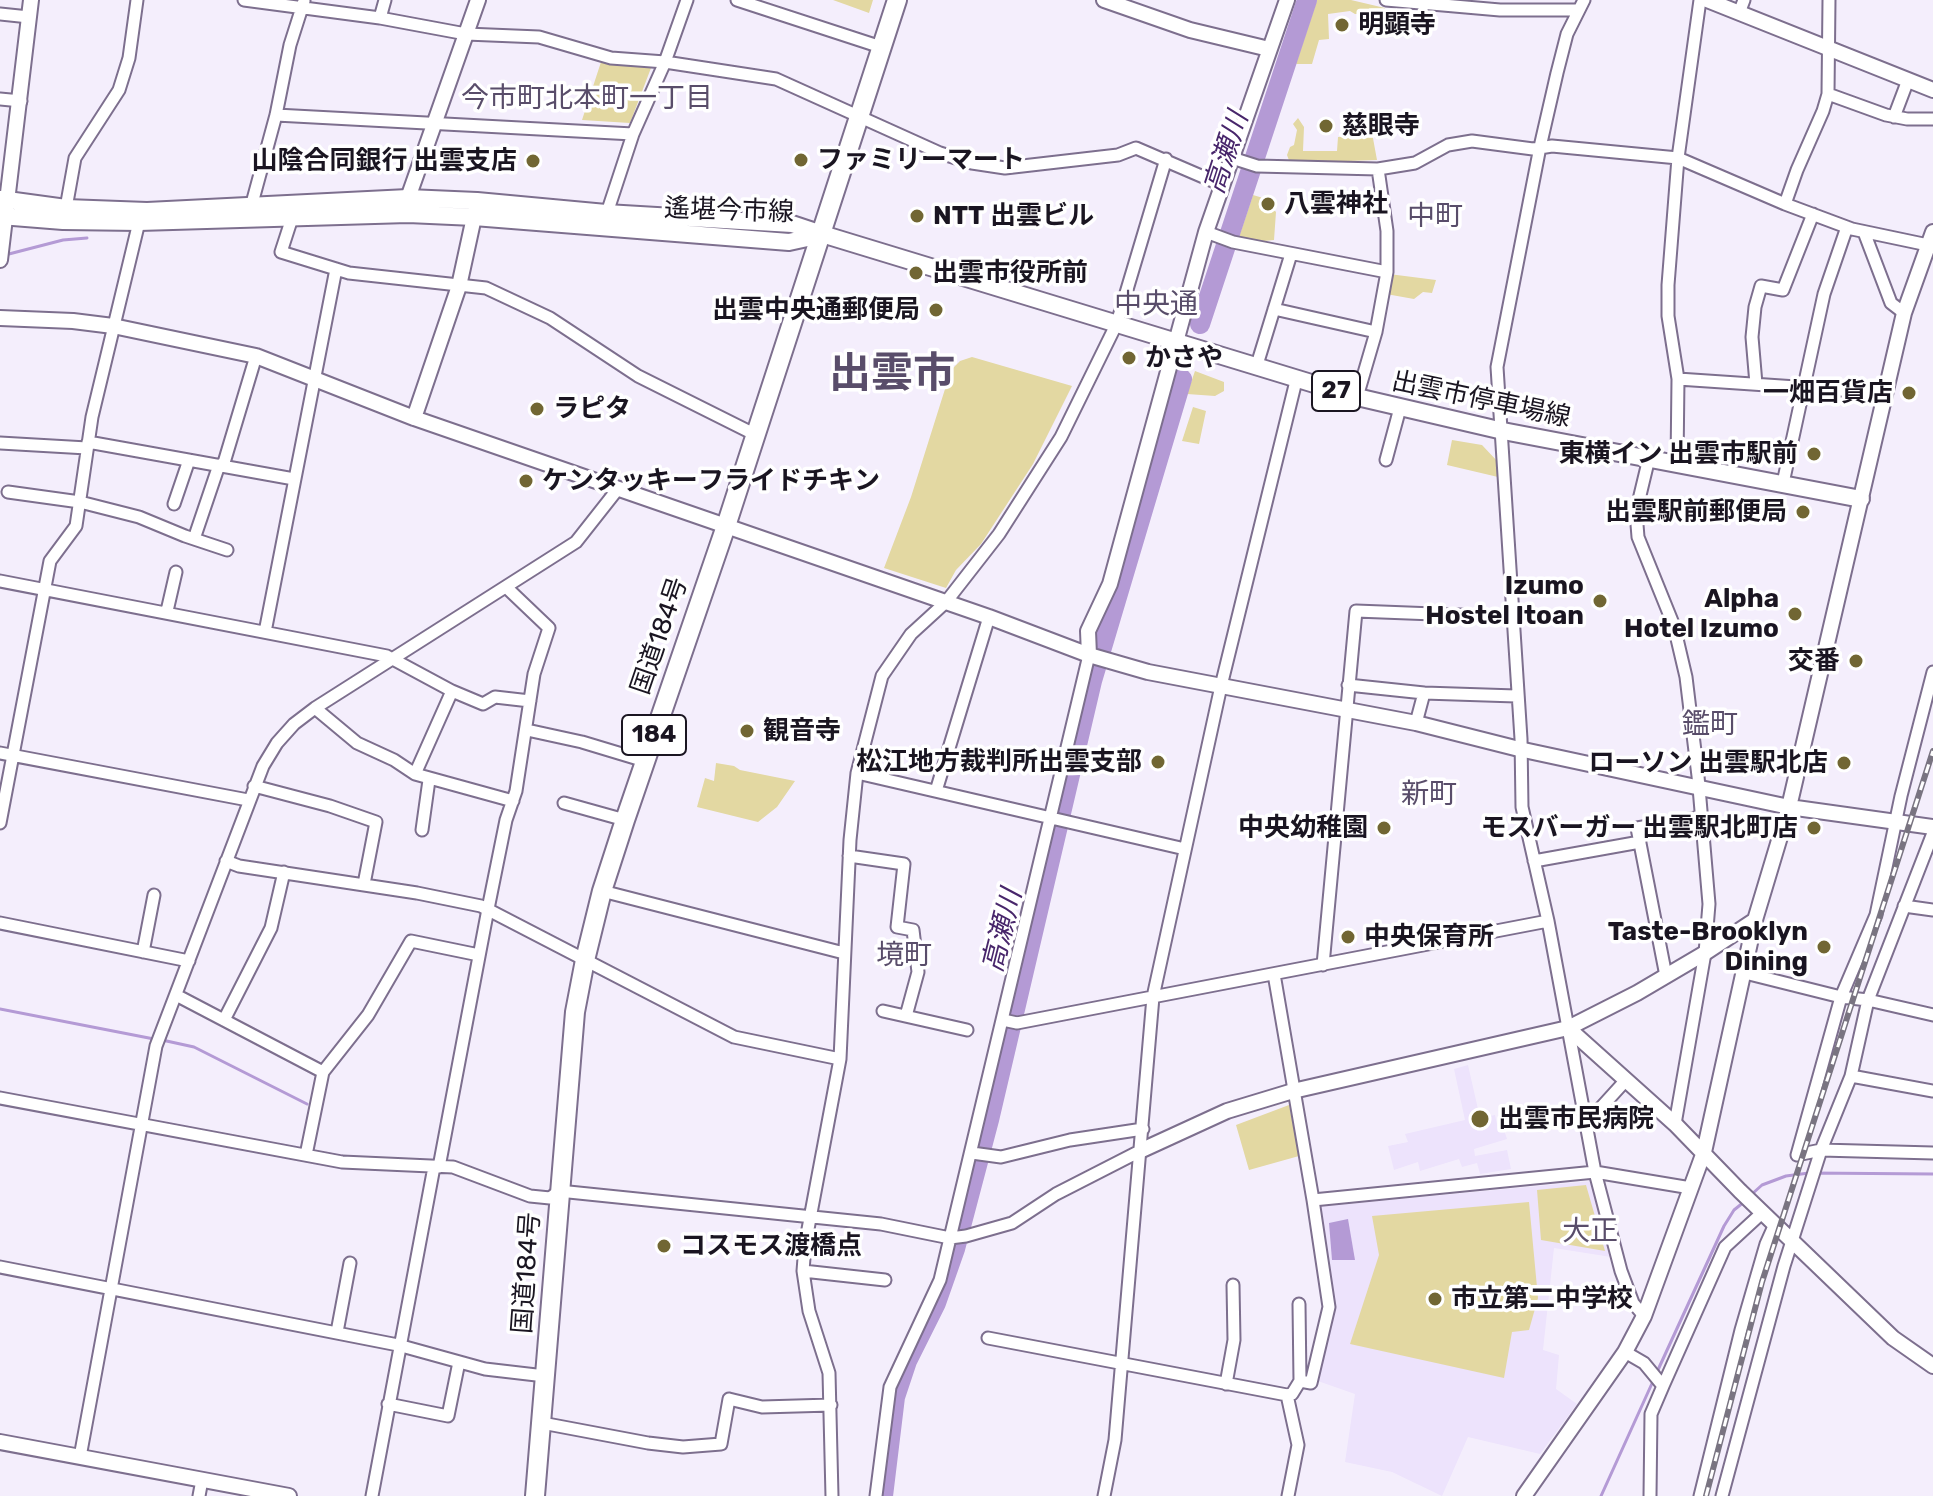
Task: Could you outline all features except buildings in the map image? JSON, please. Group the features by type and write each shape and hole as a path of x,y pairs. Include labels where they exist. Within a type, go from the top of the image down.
{"highway":[{"name":"国道184号","path":"535,1496 575,1012 585,960 602,891 625,820 726,526 897,0"}],"main road":[{"name":"遙堪今市線","path":"3,208 147,211 408,206 605,221 792,224 822,234"},
{"name":"遙堪今市線","path":"3,208 63,221 139,222 292,218 408,206"},
{"name":"出雲市停車場線","path":"822,234 1296,381 1400,408 1503,431 1861,499"}],"street":[{"path":"0,260 3,208 21,101 31,0"},
{"path":"66,208 75,158 119,90 129,58 137,0"},
{"path":"244,0 303,4 466,34 539,37 611,58 665,62 776,79 940,153 983,165 1005,168 1118,155 1136,148 1222,185"},
{"path":"380,18 385,0"},
{"path":"408,206 433,124 478,0"},
{"path":"605,221 633,134 665,62 687,0"},
{"path":"737,0 881,47"},
{"path":"1104,0 1190,30 1269,49"},
{"path":"876,1496 890,1387 940,1280 1089,655 1088,631 1110,584 1206,232 1287,0"},
{"path":"1386,0 1581,5 1567,34 1540,147 1497,367 1522,807 1548,921 1595,1172 1621,1271 1633,1303 1644,1316"},
{"path":"1677,463 1678,379 1668,316 1678,158 1700,0"},
{"path":"1707,0 1742,7 1828,50 1933,90"},
{"path":"1785,204 1828,94 1829,0"},
{"path":"251,207 303,4"},
{"path":"0,14 29,17"},
{"path":"1894,117 1908,80"},
{"path":"1828,94 1894,117 1933,119"},
{"path":"0,99 21,101"},
{"path":"276,115 633,134"},
{"path":"1232,158 1257,166 1378,169 1415,163 1448,145 1472,141 1533,149 1552,146 1678,158 1847,227 1864,232 1930,238 1904,313 1789,807 1755,920 1704,1152 1644,1316 1625,1352 1524,1496"},
{"path":"832,1496 829,1373 809,1311 803,1271 840,1059 849,856 857,773 882,676 911,634 946,602 999,534 1061,437 1117,323 1166,159"},
{"path":"1357,397 1376,332 1387,272 1387,231 1378,169"},
{"path":"414,418 459,286 476,209"},
{"path":"1756,384 1752,337 1761,286 1783,290 1813,214"},
{"path":"292,218 281,252 336,269 394,280 486,288 550,318 638,376 756,435"},
{"path":"0,823 50,561 76,526 88,445 139,222"},
{"path":"1783,483 1824,294 1847,227"},
{"path":"1206,232 1233,242 1387,272"},
{"path":"1864,232 1891,303 1904,313"},
{"path":"1256,368 1291,254"},
{"path":"265,632 336,269"},
{"path":"1274,309 1376,332"},
{"path":"0,318 113,326 256,356 414,418 617,490 989,617 1089,655 1148,672 1416,723 1519,749 1789,807 1933,827"},
{"path":"196,533 256,356"},
{"path":"1678,379 1885,393"},
{"path":"1104,1496 1115,1440 1153,997 1221,686 1296,381"},
{"path":"1386,460 1400,408"},
{"path":"0,443 88,445 294,479"},
{"path":"1649,458 1636,512 1638,537 1674,626 1686,677 1709,904 1705,953 1675,1124"},
{"path":"174,504 189,460"},
{"path":"80,1457 156,1046 248,800 277,743 294,724 315,708 576,542 617,490"},
{"path":"8,492 80,502 139,517 227,550"},
{"path":"167,611 176,572"},
{"path":"0,581 167,611 391,657 452,691 483,704 495,697 530,701"},
{"path":"372,1496 398,1345 513,801 538,656 549,628 506,587"},
{"path":"1323,965 1356,611 1512,617"},
{"path":"936,791 989,617"},
{"path":"1933,672 1901,796 1876,915 1841,997 1797,1155 1933,1153"},
{"path":"1348,685 1424,693 1516,696"},
{"path":"415,774 452,691"},
{"path":"1416,723 1424,693"},
{"path":"315,708 357,743 394,760 415,774 513,801"},
{"path":"527,730 645,761"},
{"path":"0,753 248,800"},
{"path":"857,773 1185,849"},
{"path":"422,830 429,780"},
{"path":"254,786 376,822 364,884"},
{"path":"564,803 625,820"},
{"path":"1666,976 1637,828 1702,817"},
{"path":"1722,1496 1807,1192 1851,1076 1868,1000 1933,833"},
{"path":"1534,861 1640,842"},
{"path":"849,856 904,864 897,927 913,930 918,972 906,1016"},
{"path":"226,861 465,901 488,909 734,1037 840,1059"},
{"path":"224,1020 271,928 284,872"},
{"path":"602,891 844,953"},
{"path":"143,952 154,895"},
{"path":"1904,906 1933,910"},
{"path":"0,1098 358,1164 467,1171 530,1196 550,1198 559,1191 881,1224 950,1238 1012,1223 1056,1194 1227,1111 1293,1091 1568,1028 1666,976 1755,920"},
{"path":"1003,1020 1017,1023 1548,921"},
{"path":"0,923 189,961"},
{"path":"306,1155 323,1072 368,1015 411,941 479,955"},
{"path":"1745,973 1841,997 1933,1015"},
{"path":"1274,974 1329,1307 1311,1383 1300,1381"},
{"path":"176,995 323,1072"},
{"path":"883,1011 967,1030"},
{"path":"1568,1028 1675,1124 1893,1338 1933,1366"},
{"path":"1851,1076 1933,1091"},
{"path":"1586,1124 1626,1080"},
{"path":"972,1153 1001,1157 1070,1140 1143,1129"},
{"path":"1313,1200 1595,1172 1691,1188"},
{"path":"1650,1496 1651,1414 1725,1247 1761,1211"},
{"path":"1700,1496 1741,1330 1766,1244 1775,1224"},
{"path":"337,1332 350,1263"},
{"path":"0,1267 337,1332 485,1369 545,1376"},
{"path":"803,1271 885,1280"},
{"path":"1226,1384 1234,1340 1233,1285"},
{"path":"988,1338 1287,1395 1292,1394 1300,1381 1299,1304"},
{"path":"1625,1352 1644,1363 1663,1386"},
{"path":"388,1404 448,1416 459,1362"},
{"path":"1287,1395 1298,1445 1288,1496"},
{"path":"542,1423 683,1447 721,1444 729,1399 762,1407 831,1405"},
{"path":"0,1442 289,1496"},
{"path":"199,1496 202,1480"}],"shaded area":[{"path":"833,0 873,0 869,13"},
{"path":"1317,0 1351,0 1385,8 1385,14 1355,14 1350,11 1328,14 1329,39 1319,40 1312,64 1296,64"},
{"path":"601,62 651,68 630,123 582,120"},
{"path":"1298,118 1304,127 1303,151 1337,151 1338,137 1349,136 1352,123 1370,122 1377,160 1290,163 1287,155 1294,145 1297,130 1293,124"},
{"path":"1253,195 1263,198 1276,212 1274,240 1239,237"},
{"path":"1389,274 1436,280 1432,293 1423,292 1414,299 1386,294"},
{"path":"972,357 1072,386 1033,464 981,544 956,570 946,588 884,568 911,497 951,370 960,361"},
{"path":"1195,371 1224,382 1224,391 1215,396 1187,394"},
{"path":"1193,407 1206,411 1199,444 1182,441"},
{"path":"1452,440 1482,445 1498,462 1498,477 1447,465"},
{"path":"716,763 795,781 777,807 758,822 697,807 705,778 714,781"},
{"name":"出雲市民病院","path":"1468,1065 1480,1118 1495,1115 1498,1129 1504,1130 1507,1139 1474,1149 1475,1156 1507,1150 1511,1169 1480,1174 1477,1163 1462,1167 1459,1159 1420,1171 1418,1162 1394,1170 1388,1146 1408,1142 1405,1134 1465,1120 1454,1069"},
{"path":"1289,1105 1299,1156 1249,1170 1236,1125"},
{"name":"市立第二中学校","path":"1592,1181 1611,1257 1554,1248 1543,1350 1559,1355 1556,1389 1577,1404 1540,1454 1468,1437 1442,1496 1392,1472 1345,1462 1355,1394 1315,1380 1324,1340 1315,1207"},
{"path":"1586,1185 1605,1251 1541,1240 1537,1190"},
{"path":"1529,1202 1538,1298 1529,1330 1512,1332 1504,1378 1350,1344 1379,1255 1372,1216"},
{"path":"1348,1219 1355,1260 1332,1260 1329,1223"}],"waterway":[{"name":"高瀬川","path":"1200,324 1307,0"},
{"path":"266,174 276,135"},
{"path":"5,255 63,240 87,238"},
{"name":"高瀬川","path":"883,1496 895,1397 907,1361 936,1303 955,1249 989,1120 1092,681 1182,379"},
{"path":"0,1009 154,1039"},
{"path":"162,1040 194,1047 307,1104"},
{"path":"1752,1194 1762,1185 1786,1176 1809,1173 1933,1174"},
{"path":"1657,1372 1724,1226 1734,1210 1744,1202"},
{"path":"1601,1496 1654,1379"}],"railway":[{"path":"1706,1496 1762,1282 1933,751"}],"place":[{"name":"明顕寺","path":"1342,25"},
{"name":"慈眼寺","path":"1326,126"},
{"name":"ファミリーマート","path":"801,160"},
{"name":"山陰合同銀行 出雲支店","path":"533,161"},
{"name":"八雲神社","path":"1268,204"},
{"name":"NTT 出雲ビル","path":"917,216"},
{"name":"出雲市役所前","path":"916,273"},
{"name":"出雲中央通郵便局","path":"936,310"},
{"name":"かさや","path":"1129,358"},
{"name":"一畑百貨店","path":"1909,393"},
{"name":"ラピタ","path":"537,409"},
{"name":"東横イン 出雲市駅前","path":"1814,454"},
{"name":"ケンタッキーフライドチキン","path":"526,481"},
{"name":"出雲駅前郵便局","path":"1803,512"},
{"name":"Izumo Hostel Itoan","path":"1600,601"},
{"name":"Alpha Hotel Izumo","path":"1795,614"},
{"name":"交番","path":"1856,661"},
{"name":"観音寺","path":"747,731"},
{"name":"松江地方裁判所出雲支部","path":"1158,762"},
{"name":"ローソン 出雲駅北店","path":"1844,763"},
{"name":"中央幼稚園","path":"1384,828"},
{"name":"モスバーガー 出雲駅北町店","path":"1814,828"},
{"name":"中央保育所","path":"1348,937"},
{"name":"Taste-Brooklyn Dining","path":"1824,947"},
{"name":"出雲市民病院","path":"1480,1119"},
{"name":"コスモス渡橋点","path":"664,1246"},
{"name":"市立第二中学校","path":"1435,1299"}],"district":[{"name":"今市町北本町一丁目","path":"587,99"},
{"name":"中町","path":"1435,217"},
{"name":"中央通","path":"1156,305"},
{"name":"出雲市","path":"892,375"},
{"name":"鑑町","path":"1710,725"},
{"name":"新町","path":"1429,795"},
{"name":"境町","path":"904,956"},
{"name":"大正","path":"1590,1232"}]}
